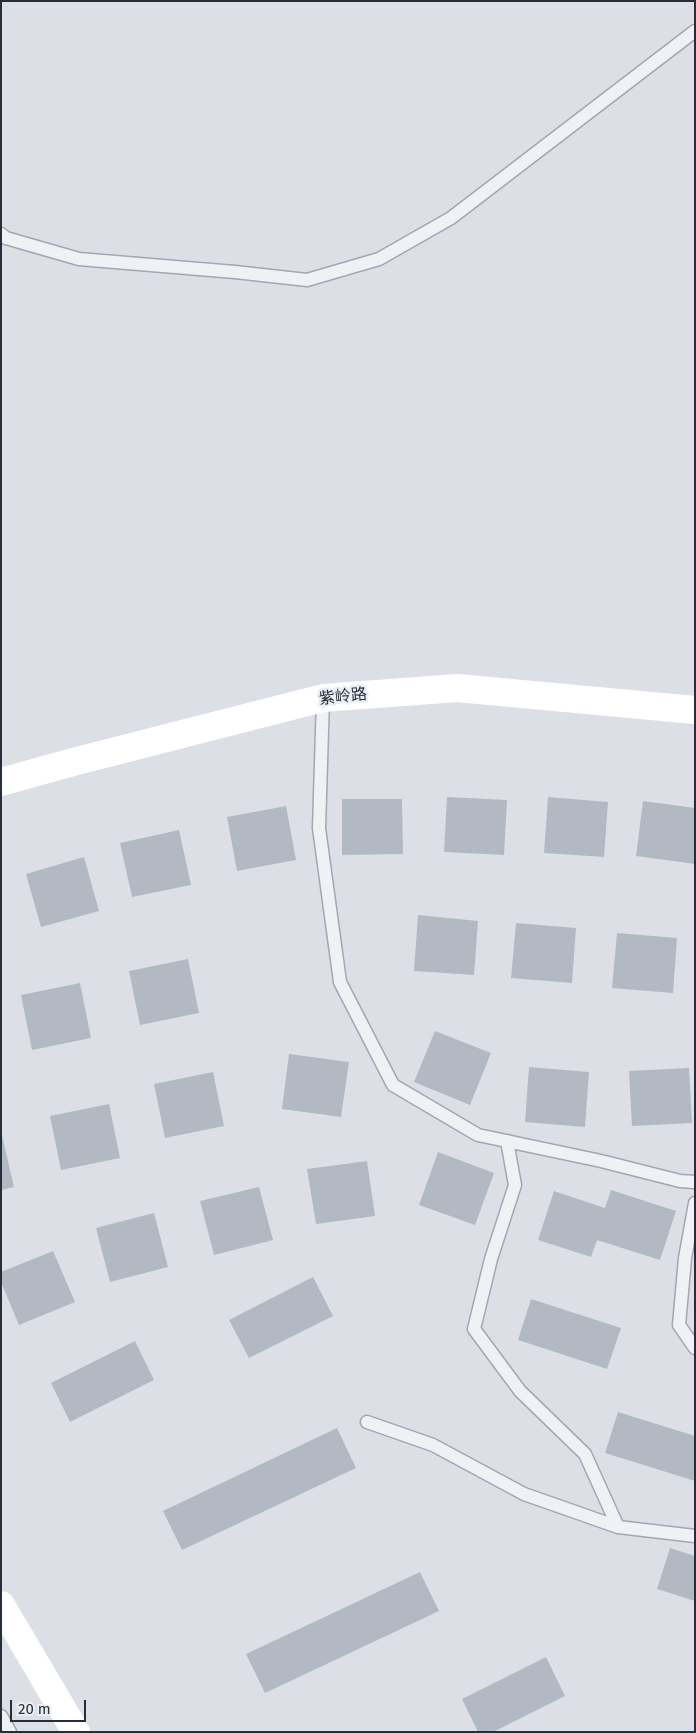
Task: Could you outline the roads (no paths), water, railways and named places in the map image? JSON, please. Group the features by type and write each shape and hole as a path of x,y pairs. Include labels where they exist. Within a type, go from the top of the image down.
{"street":[{"name":"紫岭路","path":"1,782 323,698 456,688 695,710"},
{"path":"1,1605 76,1732"}],"lane":[{"path":"1,234 6,238 79,259 307,280 380,259 451,218 695,31"},
{"path":"323,698 319,828 340,982 393,1085 478,1135 602,1160 680,1181 695,1182"},
{"path":"507,1141 515,1185 491,1259 474,1329 520,1391 585,1454 618,1527"},
{"path":"695,1202 685,1258 679,1325 695,1348"},
{"path":"367,1422 433,1445 524,1494 618,1527 695,1536"},
{"path":"1,1716 10,1732"}]}
